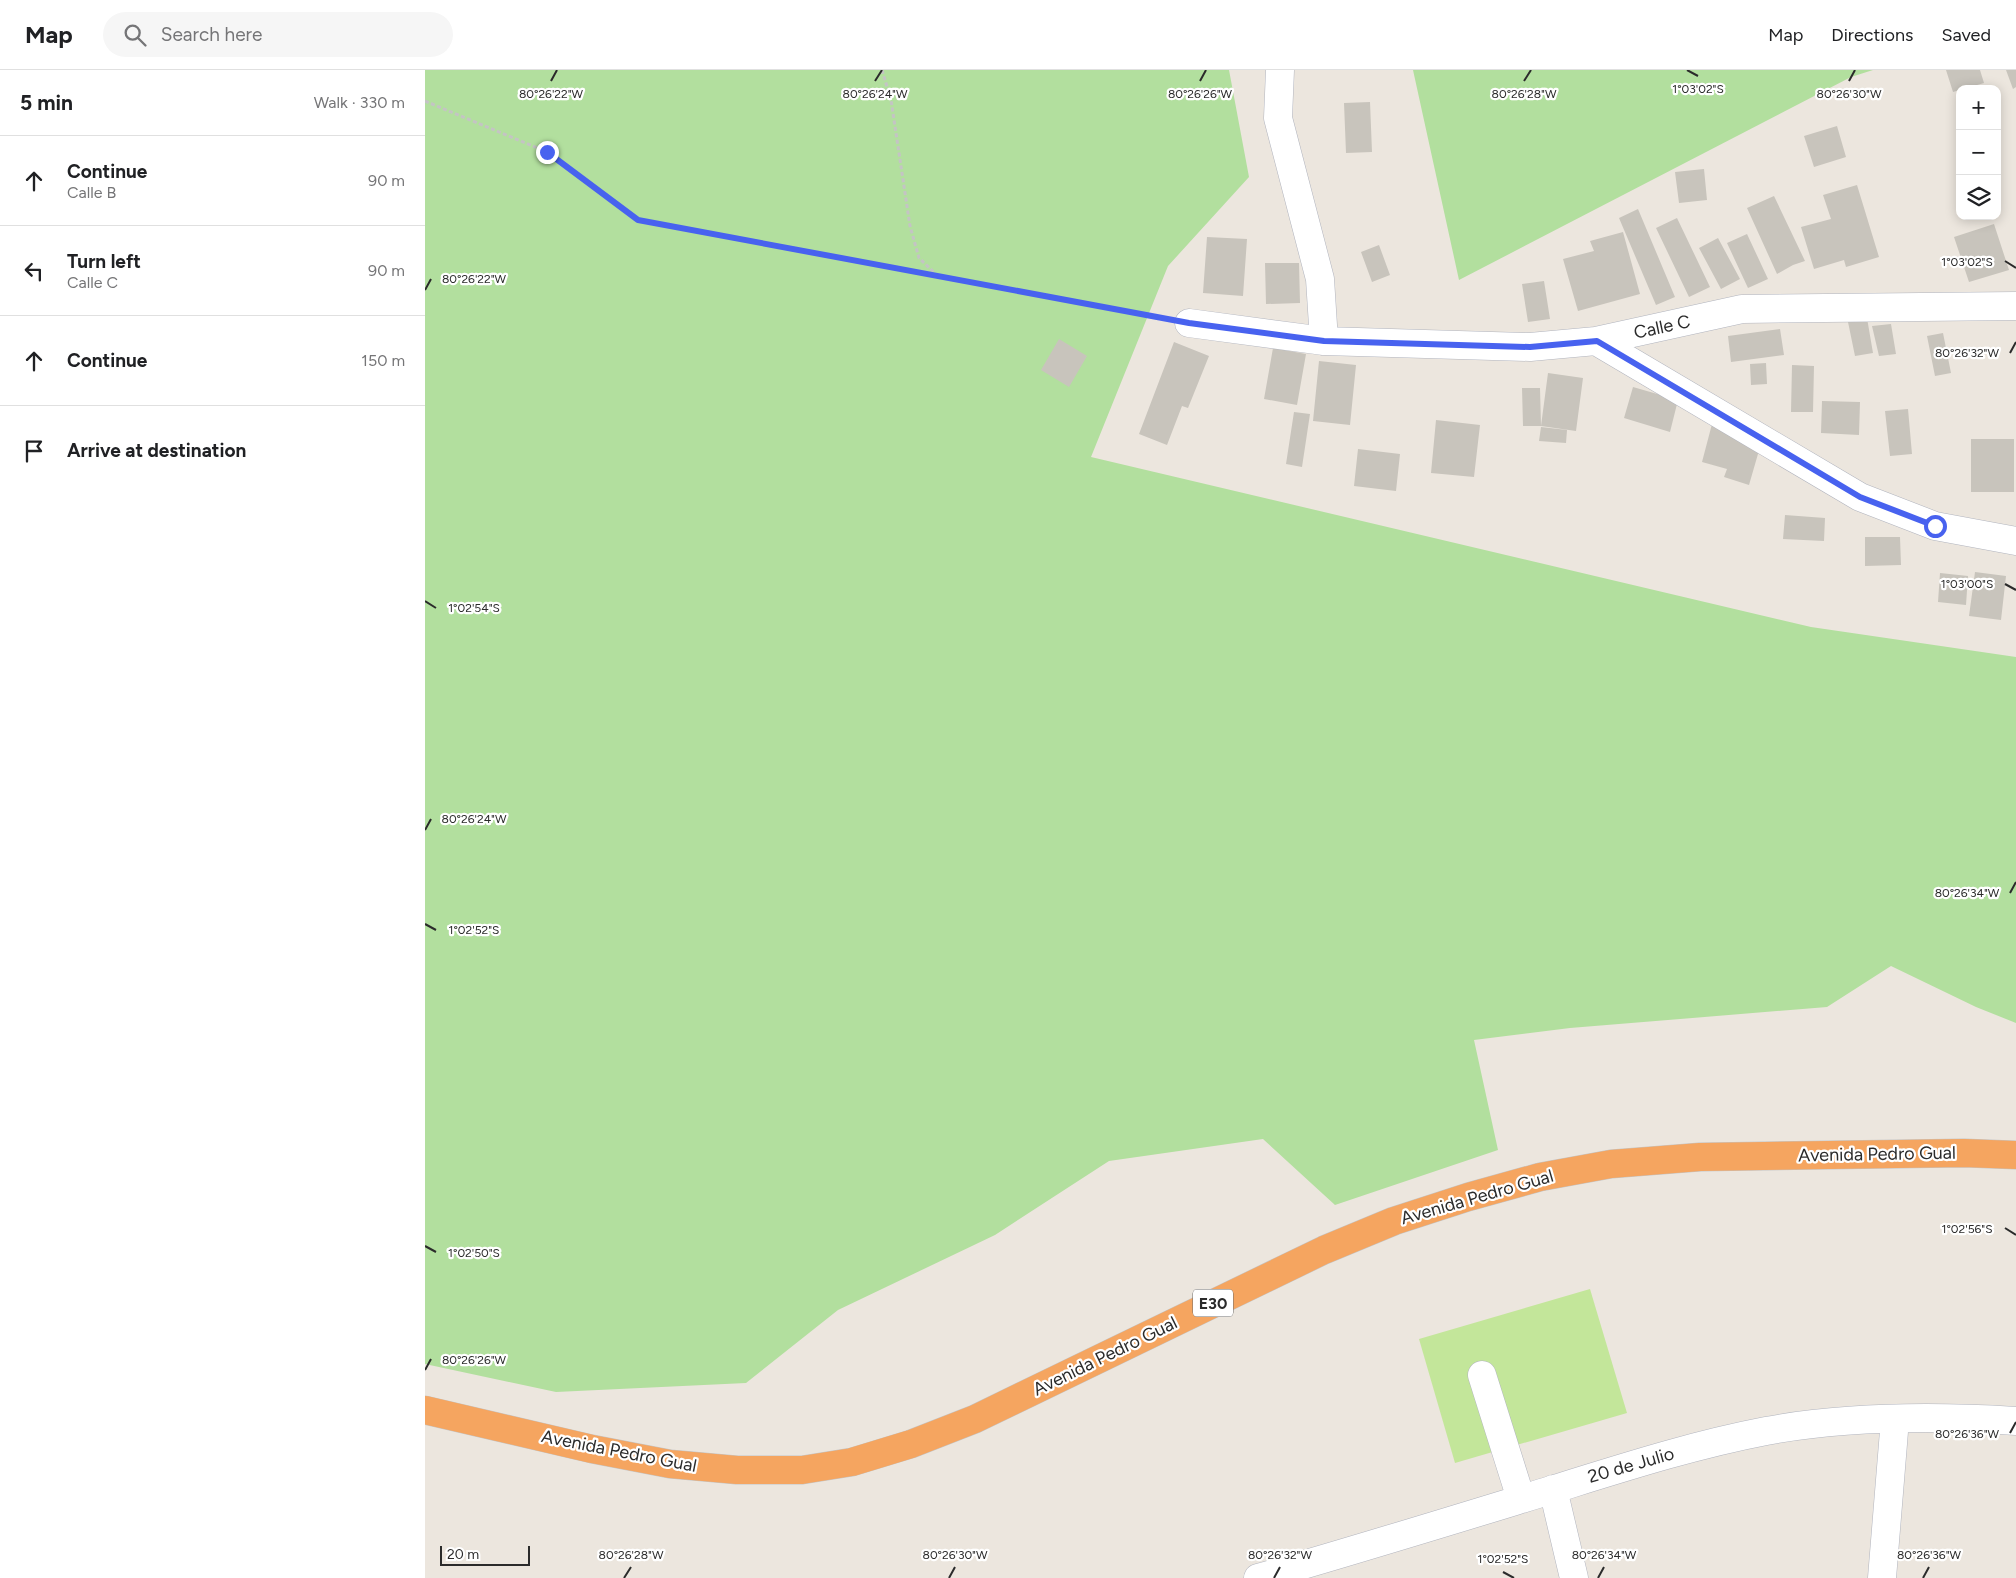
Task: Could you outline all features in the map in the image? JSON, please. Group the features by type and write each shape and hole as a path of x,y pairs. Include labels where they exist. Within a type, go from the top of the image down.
{"highway":[{"name":"Avenida Pedro Gual","path":"425,1410 670,1464 737,1470 802,1470 852,1462 911,1444 975,1419 1324,1250 1394,1221 1468,1197 1540,1177 1611,1164 1699,1157 1964,1153 2016,1155"}],"street":[{"path":"1280,70 1278,118 1320,279 1324,341"},
{"name":"Calle C","path":"1189,323 1324,341 1530,347 1597,341 1742,309 2016,306"},
{"path":"1597,341 1860,497 1935,526 2016,541"},
{"path":"1482,1375 1521,1499"},
{"path":"1888,1577 1895,1419"},
{"name":"20 de Julio","path":"1258,1578 1303,1572 1521,1499 1639,1462 1710,1443 1768,1431 1845,1422 1895,1419 2016,1421"},
{"path":"1553,1489 1574,1578"}],"path":[{"path":"882,70 891,100 910,226 919,258 939,277"},
{"path":"425,102 547,152 638,220 1189,323"}],"green space":[{"path":"425,70 1229,70 1249,177 1168,266 1091,457 1811,627 2016,657 2016,1023 1976,1007 1891,966 1827,1007 1570,1028 1474,1040 1498,1150 1335,1205 1263,1139 1109,1161 995,1235 838,1310 746,1383 556,1392 425,1364"},
{"path":"1413,70 1873,70 1851,77 1459,280"},
{"path":"1590,1289 1627,1413 1455,1463 1419,1339"}],"building":[{"path":"1946,70 1980,70 1984,83 1977,85 1956,85 1956,91 1953,92"},
{"path":"2006,70 2016,70 2016,87 2013,89"},
{"path":"1370,102 1372,152 1346,153 1344,103"},
{"path":"1837,126 1846,157 1814,167 1804,136"},
{"path":"1704,169 1707,200 1679,203 1675,172"},
{"path":"1857,185 1879,257 1846,267 1844,260 1814,269 1801,227 1831,219 1823,195"},
{"path":"1774,196 1805,261 1777,274 1747,208"},
{"path":"1638,209 1675,297 1656,305 1619,218"},
{"path":"1677,218 1710,287 1689,297 1656,228"},
{"path":"1994,224 2009,270 1969,282 1954,237"},
{"path":"1623,232 1640,294 1578,311 1563,259 1594,251 1590,241"},
{"path":"1747,234 1768,279 1748,288 1727,243"},
{"path":"1207,237 1247,239 1243,296 1203,293"},
{"path":"1718,238 1740,279 1721,289 1699,248"},
{"path":"1379,245 1390,275 1372,282 1361,252"},
{"path":"1265,263 1299,263 1300,303 1266,304"},
{"path":"1544,281 1550,319 1528,322 1522,284"},
{"path":"1867,318 1873,353 1855,356 1848,322"},
{"path":"1891,324 1896,354 1879,356 1872,326"},
{"path":"1780,329 1784,355 1731,362 1728,336"},
{"path":"1943,333 1951,373 1935,376 1927,336"},
{"path":"1059,339 1087,356 1069,387 1041,370"},
{"path":"1174,342 1209,356 1188,408 1182,406 1167,445 1139,434"},
{"path":"1273,348 1306,354 1297,405 1264,399"},
{"path":"1319,361 1356,365 1350,425 1313,421"},
{"path":"1766,363 1767,384 1751,385 1750,364"},
{"path":"1792,365 1814,366 1813,412 1791,412"},
{"path":"1548,373 1583,378 1576,431 1541,426"},
{"path":"1633,387 1678,400 1670,432 1624,418"},
{"path":"1522,388 1540,388 1541,426 1523,426"},
{"path":"1822,401 1860,402 1859,435 1821,433"},
{"path":"1908,409 1912,454 1890,456 1885,411"},
{"path":"1294,412 1310,414 1302,467 1286,464"},
{"path":"1436,420 1480,425 1474,477 1431,473"},
{"path":"1712,424 1737,431 1735,439 1760,447 1749,485 1724,477 1727,469 1702,462"},
{"path":"1541,427 1567,430 1566,443 1539,441"},
{"path":"1971,439 2014,439 2014,492 1971,492"},
{"path":"1358,449 1400,454 1396,491 1354,486"},
{"path":"1785,515 1825,518 1824,541 1783,539"},
{"path":"1865,537 1900,537 1901,565 1865,566"},
{"path":"1975,572 2006,576 2001,620 1969,616"},
{"path":"1940,573 1968,576 1966,605 1938,602"}],"route":[{"path":"547,152 638,220 1189,323 1324,341 1530,347 1597,341 1860,497 1935,526"}]}
